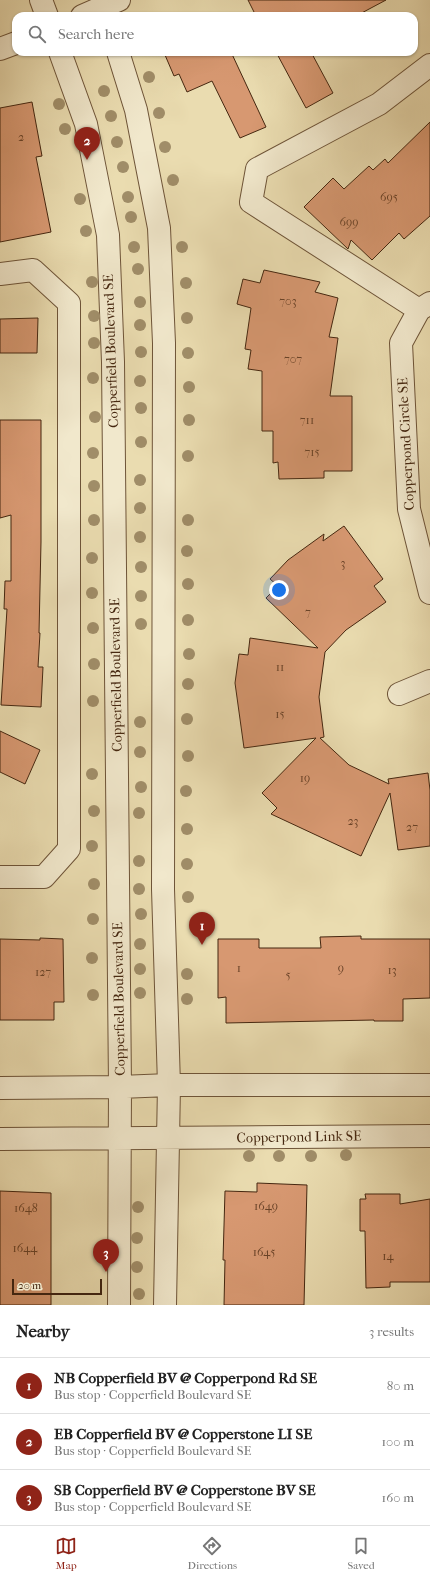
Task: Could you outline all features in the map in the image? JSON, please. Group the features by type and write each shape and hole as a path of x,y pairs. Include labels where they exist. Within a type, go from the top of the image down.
{"street":[{"path":"41,0 46,12"},
{"path":"92,12 107,6"},
{"path":"0,49 12,44"},
{"name":"Copperfield Boulevard SE","path":"61,56 86,124 108,236 113,362 120,1087 119,1305"},
{"path":"119,56 136,110 159,236 164,342 163,890 169,1085 165,1305"},
{"path":"424,307 251,202 257,169 379,104 430,65"},
{"path":"0,274 33,270 69,303 69,849 44,877 0,877"},
{"name":"Copperpond Circle SE","path":"424,307 400,343 408,509 430,593"},
{"path":"399,694 430,681"},
{"path":"0,1088 169,1085 430,1085"},
{"name":"Copperpond Link SE","path":"0,1139 430,1136"}],"building":[{"path":"248,0 386,0 364,12 254,12"},
{"path":"165,56 233,56 266,127 240,138 212,81 187,92 179,74 174,76"},
{"path":"278,56 313,56 333,93 306,108"},
{"path":"32,102 42,156 36,157 51,232 0,242 0,108"},
{"path":"430,122 430,216 404,239 399,233 372,260 351,240 348,249 304,207 333,178 344,189 369,166 373,170 385,159 388,163"},
{"path":"264,270 320,282 315,292 338,298 329,337 338,338 330,396 352,396 352,471 324,471 324,478 279,479 278,462 273,463 273,431 262,431 262,371 248,369 251,350 245,349 251,308 237,304 243,279 260,283"},
{"path":"38,318 37,353 0,353 0,319"},
{"path":"0,420 41,420 40,633 38,667 43,667 41,707 1,705 7,609 4,609 5,581 11,581 11,515 0,518"},
{"path":"344,526 383,579 374,586 386,602 346,630 325,652 319,697 324,737 320,738 349,765 389,784 388,779 428,773 430,790 430,846 398,850 390,793 361,856 271,814 277,808 262,793 316,738 244,748 235,683 239,654 248,655 250,638 318,648 266,598 278,586 270,579 288,560 324,534 323,541"},
{"path":"0,731 40,750 25,784 0,772"},
{"path":"361,936 361,939 430,939 430,998 403,999 403,1021 374,1020 226,1023 226,997 218,998 218,939 259,939 259,948 321,948 320,937"},
{"path":"40,938 63,939 64,1002 54,1002 54,1020 0,1020 0,939 40,940"},
{"path":"257,1183 307,1185 304,1305 224,1305 225,1260 223,1260 225,1191 257,1192"},
{"path":"0,1191 51,1193 51,1305 0,1305"},
{"path":"365,1194 400,1194 400,1204 430,1199 430,1282 390,1282 390,1287 366,1288 365,1231 360,1231 360,1199 366,1199"}],"place":[{"name":"EB Copperfield BV @ Copperstone LI SE","path":"87,160"},
{"name":"NB Copperfield BV @ Copperpond Rd SE","path":"202,945"},
{"name":"SB Copperfield BV @ Copperstone BV SE","path":"106,1272"}]}
